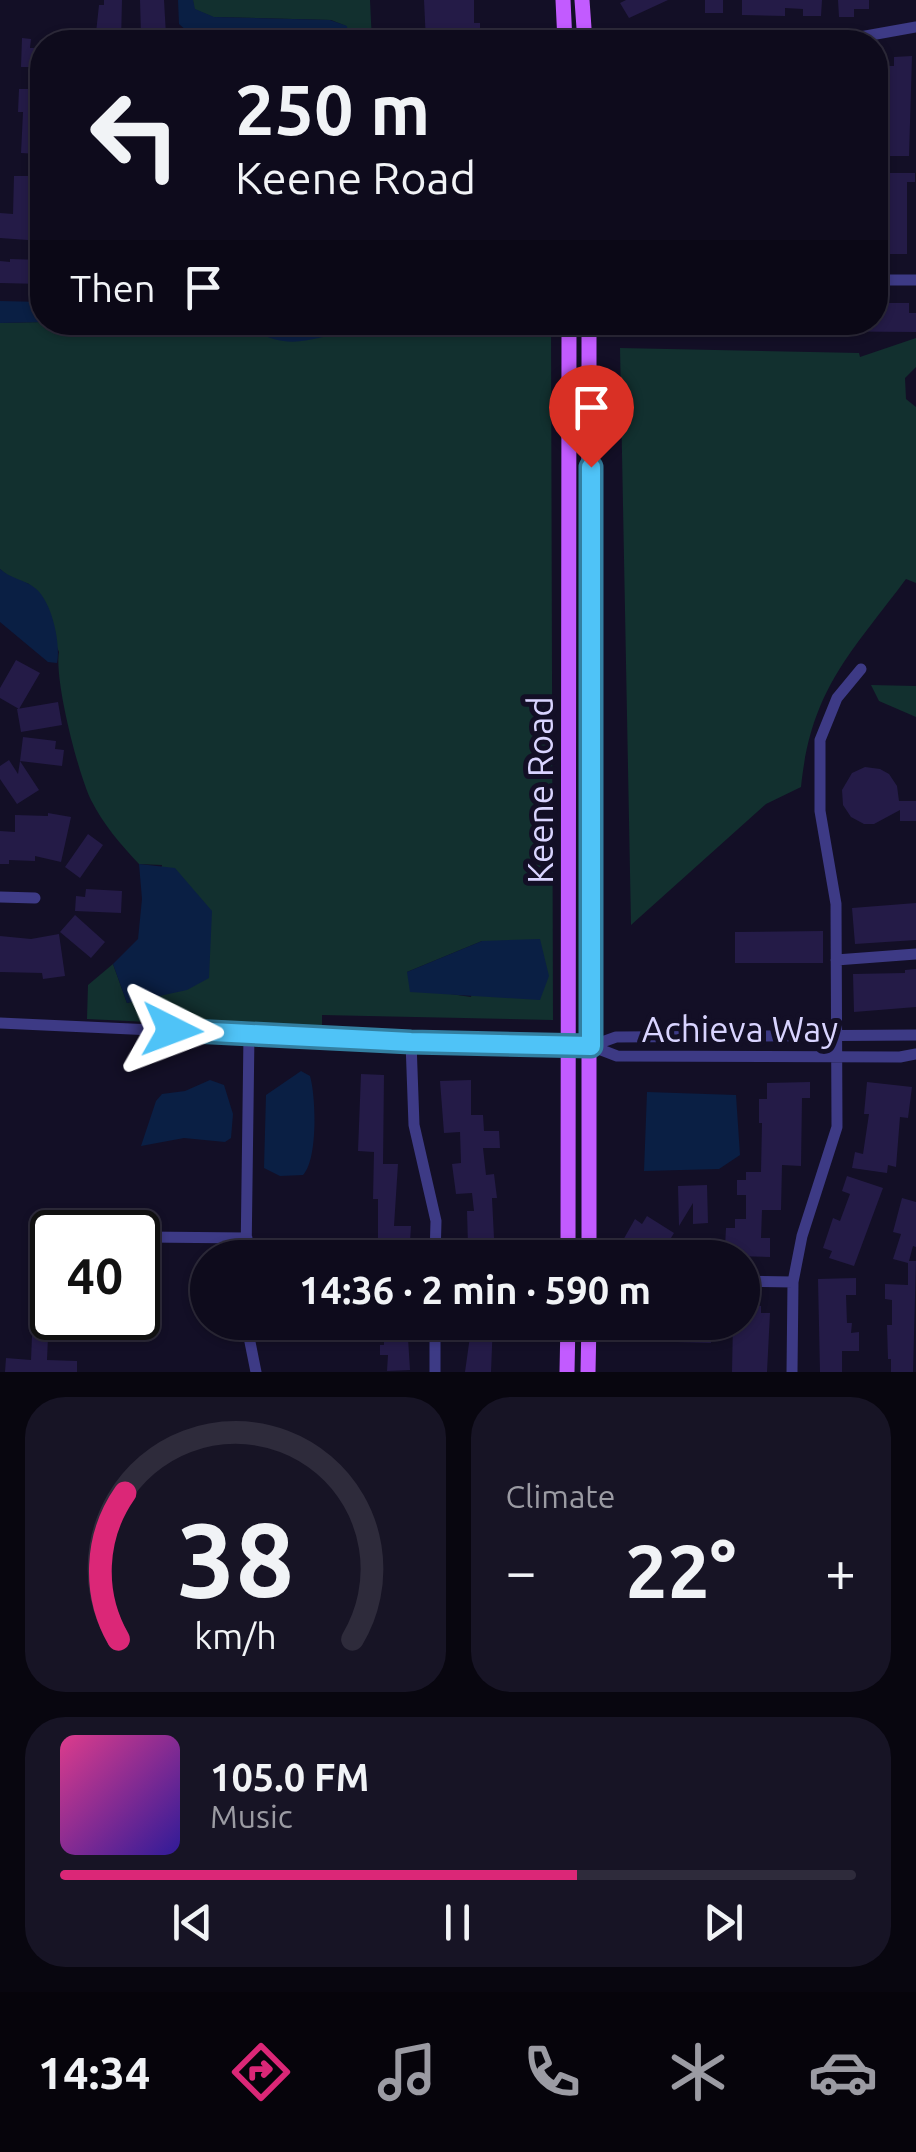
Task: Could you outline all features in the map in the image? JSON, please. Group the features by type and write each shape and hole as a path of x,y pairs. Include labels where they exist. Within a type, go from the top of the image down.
{"main road":[{"path":"562,0 564,30"},
{"path":"582,0 584,30"},
{"name":"Keene Road","path":"568,1240 569,335"},
{"name":"Keene Road","path":"589,335 589,1240"},
{"path":"567,1372 568,1340"},
{"path":"588,1340 588,1372"}],"street":[{"path":"888,33 916,26"},
{"path":"888,280 916,280"},
{"path":"792,1372 793,1282 802,1236 837,1127 836,904 820,811 820,740 837,698 861,669"},
{"path":"0,897 35,898"},
{"path":"836,960 916,954"},
{"path":"0,1023 411,1042 591,1046"},
{"path":"160,1236 247,1238 249,1034"},
{"name":"Achieva Way","path":"591,1046 616,1037 916,1036"},
{"path":"411,1042 414,1124 436,1221 436,1240"},
{"name":"Achieva Way","path":"591,1046 617,1056 916,1054"},
{"path":"760,1281 793,1282"},
{"path":"250,1340 256,1372"},
{"path":"435,1340 435,1372"}],"green space":[{"path":"193,0 370,0 371,30 346,30 346,26 331,20 213,17 194,9"},
{"path":"30,322 30,335 551,335 553,1020 322,1015 322,1028 289,1029 87,1019 88,985 113,964 127,1003 147,998 162,865 139,864 96,809 68,726 59,652 29,584 0,569 0,323","holes":["482,941 471,997 437,992 407,972"]},
{"path":"916,338 916,367 905,378 906,399 916,407 916,583 906,579 837,674 814,724 801,787 766,804 631,925 620,348 859,353 860,357"},
{"path":"871,685 916,686 916,717 879,701"}],"water":[{"path":"178,0 193,0 195,9 214,17 330,20 347,26 347,30 186,30 179,24"},
{"path":"0,301 30,302 30,322 0,323"},
{"path":"264,335 331,335 287,342"},
{"path":"0,569 41,594 56,634 57,663 48,662 0,622"},
{"path":"139,864 175,868 212,911 209,978 187,990 127,1003 113,964 138,939 142,899"},
{"path":"540,939 549,976 540,1000 410,992 407,972 482,941"},
{"path":"301,1071 310,1076 314,1098 311,1156 303,1175 280,1176 264,1168 266,1095"},
{"path":"210,1080 224,1085 233,1114 231,1138 225,1142 184,1138 141,1146 162,1094 185,1091"},
{"path":"647,1092 736,1095 740,1155 719,1169 644,1171"}],"building":[{"path":"104,0 122,0 121,30 96,30 99,5 104,5"},
{"path":"140,0 164,0 166,30 141,30"},
{"path":"424,0 474,0 474,23 480,23 480,30 425,30"},
{"path":"668,0 629,18 620,3"},
{"path":"705,0 723,0 723,13 705,13"},
{"path":"742,0 822,0 821,16 803,16 803,9 785,8 785,16 742,15"},
{"path":"838,0 869,0 869,9 854,9 854,17 839,17"},
{"path":"22,38 30,39 30,67 21,67"},
{"path":"912,56 909,156 888,156 888,66 894,66 894,57"},
{"path":"19,89 30,89 30,154 21,153 23,112 18,112"},
{"path":"888,173 915,173 915,182 907,182 907,254 888,254"},
{"path":"14,176 30,176 30,240 0,238 0,213 13,214"},
{"path":"30,260 30,284 0,283 0,261"},
{"path":"888,303 909,303 909,313 916,313 916,332 888,332"},
{"path":"16,660 40,673 19,709 0,698 0,688"},
{"path":"58,702 62,725 21,732 17,709"},
{"path":"23,737 56,741 55,749 64,750 62,766 20,761"},
{"path":"9,760 18,774 20,761 39,790 17,804 0,779 0,766"},
{"path":"865,767 889,774 897,786 899,801 916,801 916,821 900,821 900,810 874,824 851,817 843,805 842,790 852,773"},
{"path":"48,813 71,817 61,862 35,856 35,861 9,860 9,864 0,864 0,831 15,832 15,815"},
{"path":"88,834 103,845 80,878 65,867"},
{"path":"86,889 122,891 121,913 75,911 76,896 85,897"},
{"path":"916,903 916,940 855,944 852,908"},
{"path":"75,915 105,942 91,958 60,932"},
{"path":"823,931 823,963 735,963 735,932"},
{"path":"59,934 65,976 43,979 42,973 0,972 0,936 31,939"},
{"path":"916,969 916,1007 854,1012 853,974 905,973"},
{"path":"361,1074 384,1075 383,1164 398,1164 394,1226 411,1226 410,1240 378,1240 378,1199 373,1199 374,1152 358,1151"},
{"path":"471,1080 471,1115 483,1115 484,1131 499,1131 500,1148 483,1148 486,1175 494,1174 497,1198 492,1198 494,1240 468,1240 467,1211 474,1211 472,1193 456,1194 452,1164 461,1163 460,1132 444,1133 440,1081"},
{"path":"810,1082 810,1098 802,1098 801,1166 782,1165 781,1210 762,1210 761,1238 770,1238 770,1257 760,1257 760,1240 725,1240 726,1228 735,1228 735,1219 746,1219 746,1195 737,1195 737,1180 746,1180 746,1172 761,1172 759,1099 767,1099 767,1083"},
{"path":"867,1082 912,1087 908,1118 900,1117 896,1167 888,1165 887,1173 852,1168 855,1152 863,1154 869,1114 864,1114"},
{"path":"847,1176 883,1188 854,1266 829,1258 832,1251 823,1248 833,1218 840,1221 850,1194 842,1191"},
{"path":"707,1185 708,1223 693,1224 693,1203 679,1226 678,1186"},
{"path":"902,1198 916,1202 916,1247 913,1246 909,1261 916,1261 913,1372 891,1372 887,1325 892,1325 892,1300 885,1299 885,1284 908,1285 908,1263 893,1259 901,1234 893,1232"},
{"path":"647,1216 674,1233 670,1240 623,1240 635,1219 642,1224"},
{"path":"856,1278 856,1295 846,1295 847,1323 852,1323 851,1333 859,1332 859,1351 842,1351 842,1372 820,1372 818,1279"},
{"path":"761,1306 761,1313 770,1313 767,1372 732,1372 733,1340 760,1340"},
{"path":"32,1340 48,1340 47,1360 77,1361 77,1372 5,1372 6,1358 31,1360"},
{"path":"384,1340 408,1340 410,1370 387,1371 388,1355 380,1355 380,1345 384,1345"},
{"path":"469,1340 492,1340 491,1372 465,1372"},
{"path":"675,1340 711,1340 711,1343"}],"route":[{"path":"172,1030 591,1046 591,467"}]}
